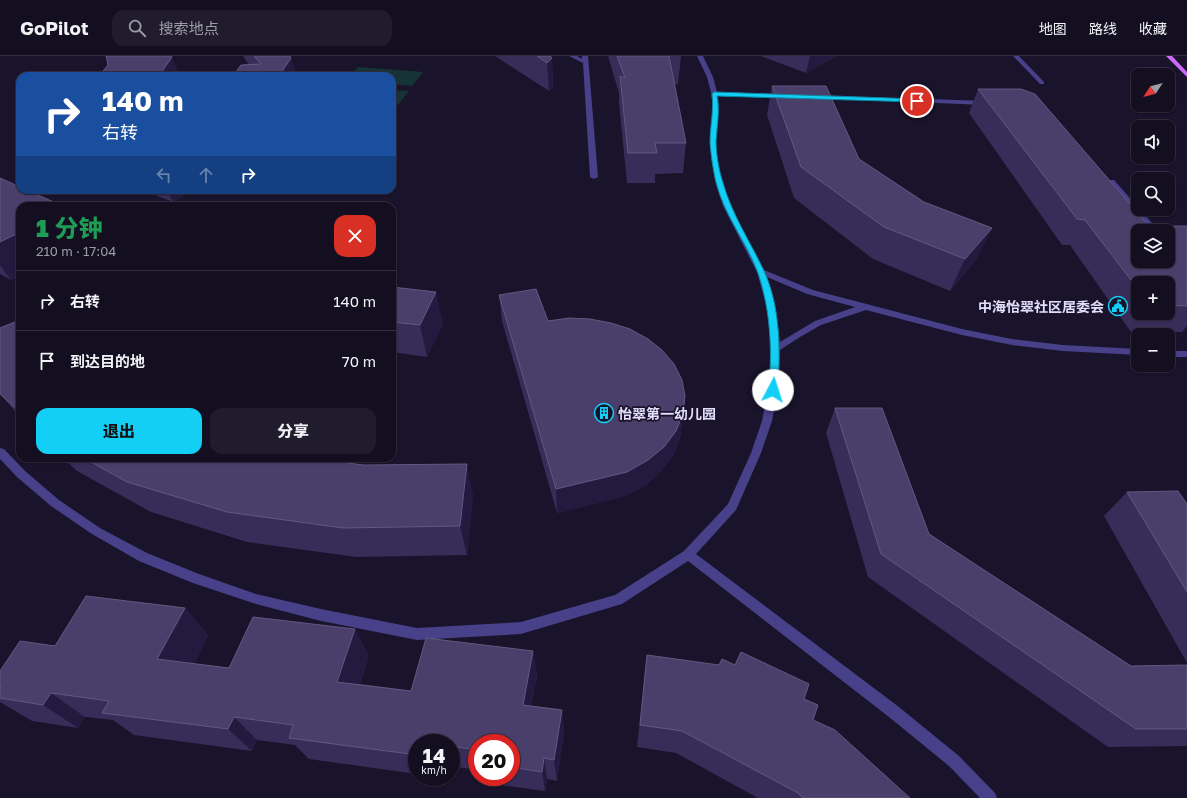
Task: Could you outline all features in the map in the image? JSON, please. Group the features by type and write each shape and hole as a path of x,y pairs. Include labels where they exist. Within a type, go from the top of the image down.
{"main road":[{"path":"1169,56 1187,75"}],"lane":[{"path":"572,56 585,59 594,177"},
{"path":"0,452 21,474 55,503 96,531 143,557 197,579 256,599 321,615 417,634 521,628 618,600 688,555 732,507 756,453 767,421 773,390 776,349 772,308 761,272 730,213 719,181 713,142 716,108 714,94 710,76 700,56"},
{"path":"1016,56 1042,83"},
{"path":"714,94 794,97"},
{"path":"810,97 993,103"},
{"path":"1103,174 1149,224"},
{"path":"761,272 810,292 867,306 927,324 1012,342 1063,348 1131,352"},
{"path":"776,349 794,335 815,323 840,313 867,306"},
{"path":"1175,354 1187,354"},
{"path":"688,555 894,712 954,760 990,798"}],"green space":[{"path":"358,67 423,72 412,86 396,84 396,72 354,72"},
{"path":"396,90 409,91 397,106"}],"building":[{"path":"106,56 172,57 162,72 102,72 108,65"},
{"path":"254,56 290,56 291,58 282,72 236,72 241,65 261,64"},
{"path":"537,56 550,56 552,58 547,63"},
{"path":"617,56 669,56 686,143 655,143 657,153 628,153 620,76 625,78"},
{"path":"772,86 826,86 859,159 924,202 992,228 965,259 884,227 801,167"},
{"path":"978,89 1021,89 1035,94 1131,205 1131,216 1140,216 1147,224 1131,224 1131,268 1175,268 1175,226 1187,226 1187,306 1175,305 1175,276 1131,276 1131,280 1085,220 1077,219"},
{"path":"0,178 16,185 16,194 36,194 54,202 16,202 16,234 0,242"},
{"path":"396,287 436,292 420,325 396,322"},
{"name":"怡翠第一幼儿园","path":"536,289 548,321 569,318 590,319 611,323 630,329 648,339 662,350 674,364 682,380 685,396 683,414 676,431 664,447 648,460 627,472 556,489 499,295"},
{"path":"16,322 16,408 0,394 0,328"},
{"path":"835,408 882,408 929,534 1131,666 1187,665 1187,729 1136,729 881,554"},
{"path":"91,462 340,462 364,465 467,464 460,526 343,528 227,512 127,482"},
{"path":"1178,491 1187,504 1187,592 1127,492"},
{"path":"86,596 185,608 157,659 229,668 253,617 355,629 337,682 411,691 426,638 533,651 523,705 562,710 554,760 544,758 542,772 520,768 520,734 468,734 468,749 460,747 460,734 408,734 408,754 289,738 293,725 234,717 228,729 102,713 109,701 51,693 43,705 0,698 0,671 20,641 55,646"},
{"path":"741,652 809,684 804,699 818,705 813,720 835,730 910,798 803,798 798,793 682,731 640,725 647,655 719,665 722,659 735,665"}],"place":[{"name":"中海怡翠社区居委会","path":"1118,306"},
{"name":"怡翠第一幼儿园","path":"604,413"}],"route":[{"path":"773,390 776,349 772,308 761,272 727,206 719,181 713,142 716,108 714,94 917,101"}]}
